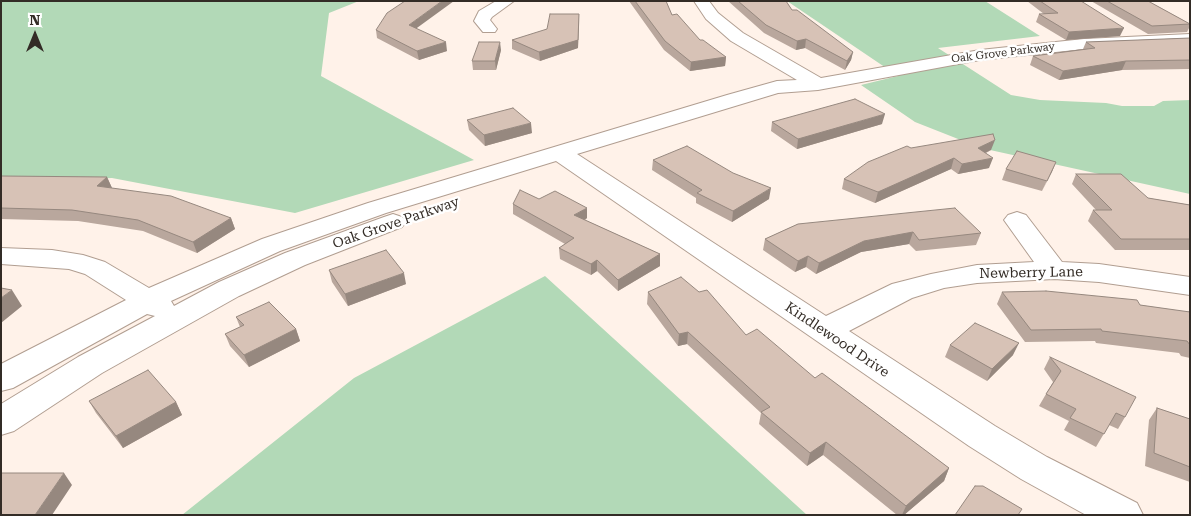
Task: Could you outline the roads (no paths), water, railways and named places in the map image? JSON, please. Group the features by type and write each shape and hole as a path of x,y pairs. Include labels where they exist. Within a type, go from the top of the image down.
{"street":[{"path":"489,29 482,21 485,14 507,1"},
{"path":"702,1 712,16 737,37 818,84"},
{"path":"1120,27 1143,40"},
{"name":"Oak Grove Parkway","path":"1,379 149,300 221,266 333,222 800,93 818,84 980,54 1143,40 1190,38"},
{"name":"Oak Grove Parkway","path":"1,421 90,364 174,317 295,258 566,158"},
{"name":"Kindlewood Drive","path":"566,158 823,332 997,445 1034,468 1122,515"},
{"path":"1017,220 1054,270"},
{"path":"1,256 29,256 73,261 95,268 174,317"},
{"name":"Newberry Lane","path":"823,332 902,291 941,280 977,274 1054,270 1133,276 1190,286"}]}
